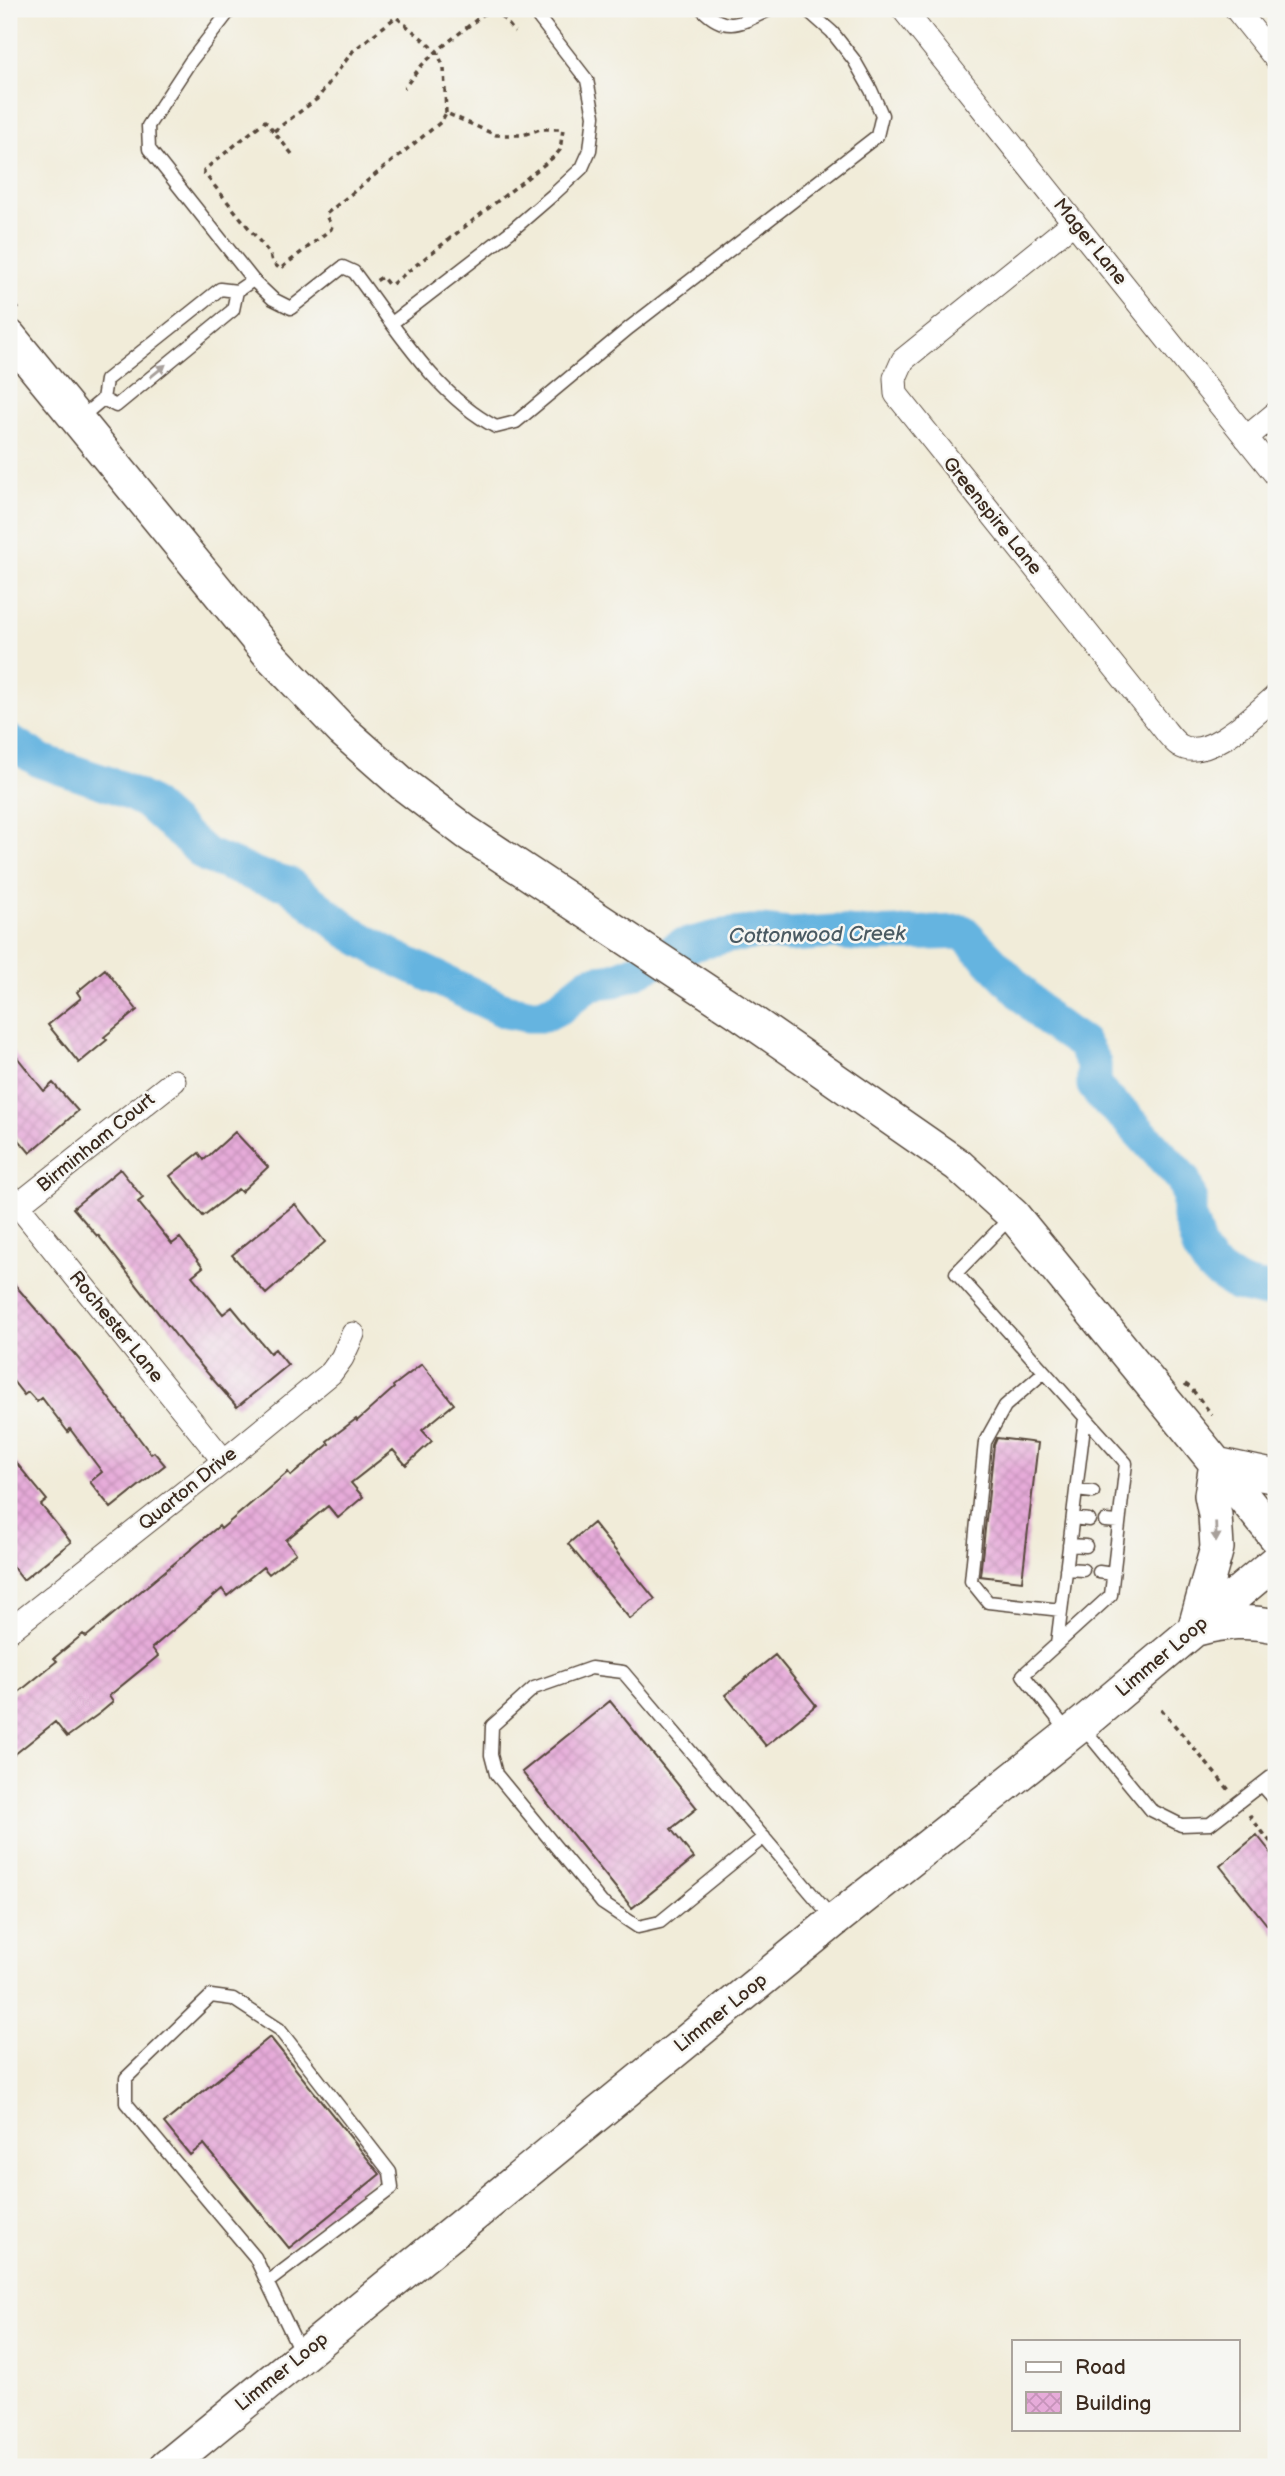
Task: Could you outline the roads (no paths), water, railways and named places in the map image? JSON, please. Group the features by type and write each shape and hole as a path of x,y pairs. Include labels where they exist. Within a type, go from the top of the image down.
{"main road":[{"path":"17,328 78,421 270,654 343,731 403,784 466,832 623,934 939,1150 1013,1215 1276,1537"},
{"path":"1216,1464 1276,1477"},
{"path":"1216,1464 1211,1495 1217,1548 1194,1630 1224,1623 1251,1621 1276,1626"},
{"name":"Limmer Loop","path":"166,2467 835,1920 1075,1729 1276,1561"}],"street":[{"name":"Mager Lane","path":"903,9 1276,475"},
{"path":"1236,9 1276,60"},
{"name":"Greenspire Lane","path":"1074,222 903,360 895,378 895,394 1180,746 1199,749 1223,740 1276,696"},
{"path":"1245,438 1276,413"},
{"name":"Birminham Court","path":"13,1200 174,1081"},
{"name":"Rochester Lane","path":"13,1200 224,1461"},
{"name":"Quarton Drive","path":"9,1630 331,1373 342,1358 352,1334"}],"lane":[{"path":"230,9 190,62 148,126 149,149 253,280 273,299 291,308 343,267 354,272 438,383 479,418 496,427 516,422 628,328 877,136 882,115 871,90 854,60 832,32 806,9"},
{"path":"392,323 510,232 582,168 590,150 594,116 587,80 532,9"},
{"path":"702,9 727,25 738,24 771,9"},
{"path":"78,421 103,399 106,380 220,289 237,291 253,280"},
{"path":"103,399 116,405 233,310 237,291"},
{"path":"1013,1215 956,1273 1126,1464 1116,1494 1119,1522 1110,1548 1113,1574 1111,1595 1023,1675 1151,1810 1181,1825 1210,1824 1276,1773"},
{"path":"1044,1372 1005,1406 985,1442 971,1581 988,1602 1061,1610"},
{"path":"1057,1644 1085,1418"},
{"path":"1076,1490 1093,1492"},
{"path":"1073,1518 1088,1520"},
{"path":"1105,1521 1119,1522"},
{"path":"1069,1545 1086,1546"},
{"path":"1066,1569 1083,1570"},
{"path":"1099,1572 1113,1574"},
{"path":"764,1837 660,1922 638,1927 602,1903 496,1773 491,1755 492,1726 534,1688 590,1668 623,1672 835,1920"},
{"path":"1261,1785 1276,1802"},
{"path":"268,2282 393,2188 390,2172 279,2029 233,1999 211,1996 126,2078 126,2102 255,2257 303,2356"}],"waterway":[{"name":"Cottonwood Creek","path":"9,741 41,761 118,787 147,802 206,855 261,877 288,884 348,931 393,957 506,1011 544,1015 561,1006 590,983 614,980 637,971 680,947 725,936 761,932 789,935 835,932 867,935 963,932 1049,1021 1082,1043 1094,1064 1094,1085 1183,1179 1189,1196 1189,1217 1199,1248 1211,1267 1237,1284 1261,1290 1276,1288"}]}
